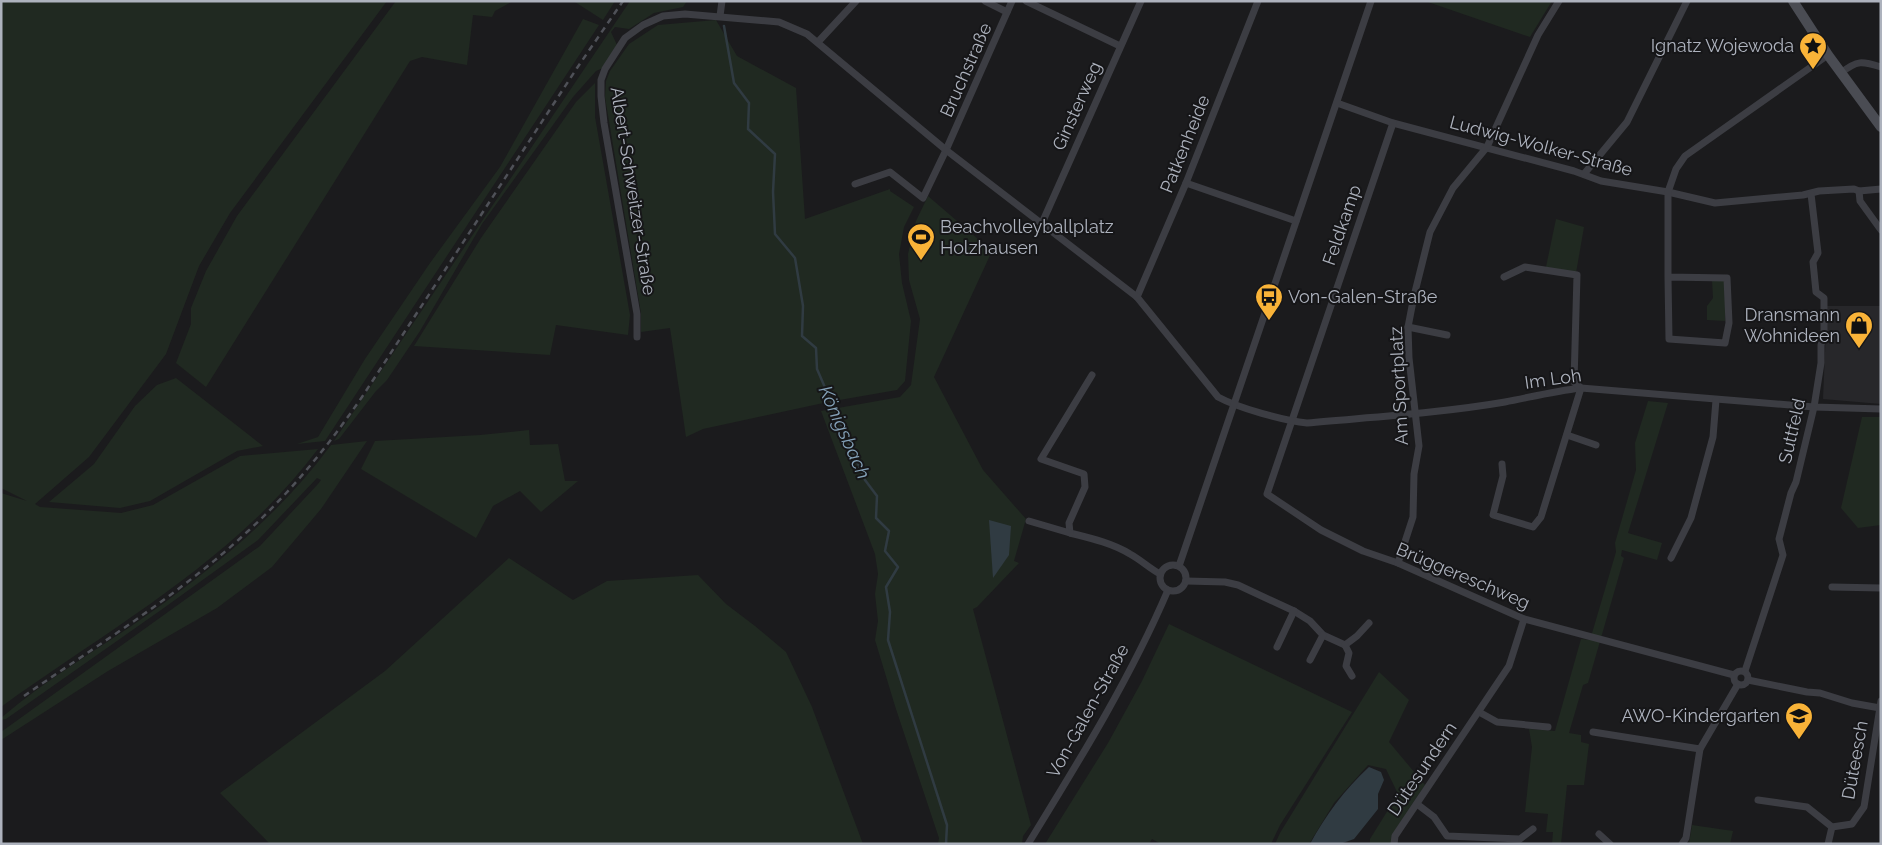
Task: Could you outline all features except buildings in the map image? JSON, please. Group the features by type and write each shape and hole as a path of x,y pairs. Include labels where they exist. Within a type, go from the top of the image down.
{"street":[{"path":"720,16 722,1"},
{"path":"818,42 856,1"},
{"path":"985,1 1007,12"},
{"name":"Bruchstraße","path":"946,150 1012,1"},
{"path":"1026,1 1120,46"},
{"name":"Ginsterweg","path":"1042,223 1140,1"},
{"name":"Patkenheide","path":"1137,297 1186,183 1258,1"},
{"path":"1179,566 1371,1"},
{"name":"Am Sportplatz","path":"1398,563 1412,517 1414,474 1418,446 1409,358 1408,327 1430,232 1454,188 1487,147 1538,35 1560,1"},
{"path":"1584,174 1627,122 1687,1"},
{"path":"1793,1 1828,55 1881,127"},
{"name":"Albert-Schweitzer-Straße","path":"638,336 637,314 604,123 601,80 605,69 625,38 643,25 662,16 685,14 779,22 807,34 818,42 946,150 1137,297 1218,397 1234,403"},
{"path":"1668,277 1727,278 1729,323 1725,343 1669,339 1668,277 1668,192 1676,169 1685,156 1828,55"},
{"path":"1841,73 1860,62 1881,67"},
{"name":"Ludwig-Wolker-Straße","path":"1337,103 1393,123 1584,174 1601,181 1668,192 1715,203 1811,194 1819,191 1881,189"},
{"name":"Feldkamp","path":"1290,422 1393,123"},
{"path":"855,184 890,172 923,198 946,150"},
{"path":"1186,183 1296,221"},
{"path":"1860,191 1860,201 1881,230"},
{"name":"Suttfeld","path":"1745,671 1766,601 1783,555 1780,539 1814,407 1821,363 1821,345 1824,333 1824,298 1816,292 1812,262 1818,253 1811,194"},
{"path":"1502,464 1503,476 1493,515 1533,528 1541,517 1581,388 1574,382 1577,275 1525,267 1504,277"},
{"path":"1408,327 1447,335"},
{"path":"1070,533 1069,523 1086,487 1084,474 1041,459 1092,375"},
{"name":"Im Loh","path":"1234,403 1290,422 1307,423 1505,402 1553,391 1581,388 1814,407 1881,409"},
{"path":"1671,558 1692,518 1713,437 1716,400"},
{"name":"Brüggereschweg","path":"1290,422 1266,494 1321,530 1363,551 1398,563 1524,619 1734,675"},
{"path":"1567,435 1596,445"},
{"path":"1029,521 1102,541 1130,553 1160,574"},
{"path":"1172,564 1179,566 1184,570 1186,581 1182,587 1176,590 1168,590 1160,580 1160,574 1164,567 1172,564"},
{"path":"1186,581 1238,584 1294,611 1310,621 1322,635 1345,644 1349,653 1346,666 1352,676"},
{"path":"1832,587 1881,588"},
{"name":"Von-Galen-Straße","path":"1028,844 1100,727 1156,619 1168,590"},
{"path":"1277,647 1294,611"},
{"name":"Dütesundern","path":"1394,844 1395,836 1509,666 1524,619"},
{"path":"1345,644 1357,636 1369,622"},
{"path":"1310,660 1322,635"},
{"path":"1738,684 1735,682 1734,675 1739,671 1745,671 1748,680"},
{"path":"1738,684 1744,684 1748,680"},
{"path":"1748,680 1820,693 1852,704 1880,705"},
{"path":"1682,844 1686,838 1700,749 1738,684"},
{"name":"Düteesch","path":"1832,827 1852,824 1864,807 1880,705"},
{"name":"Dütesundern","path":"1478,712 1497,722 1548,727"},
{"path":"1593,732 1700,749"},
{"path":"1758,800 1807,807 1832,827 1828,844"},
{"path":"1417,804 1434,817 1447,836 1520,840 1533,829"},
{"path":"1599,834 1610,844"}],"shaded area":[{"path":"1,1 387,1 230,213 199,266 166,354 89,457 35,504 40,507 121,513 153,505 240,456 318,449 285,489 249,525 210,558 170,590 1,707 1,493 27,501 1,488"},
{"path":"396,1 513,1 495,11 492,17 473,15 467,65 422,57 410,61 206,387 176,363 191,324 191,308 206,271 237,216"},
{"path":"568,1 615,1 603,20 575,2"},
{"path":"630,1 687,1 683,7 654,13 629,29 615,27 611,32 617,45 603,68 596,71 573,97 482,224 420,331 387,380 376,391 339,439 334,441"},
{"path":"1425,1 1552,1 1530,37"},
{"path":"583,19 599,25 325,441 297,444 318,437 365,359 430,263 500,167"},
{"path":"716,20 737,56 796,88 805,219 890,189 890,191 914,207 904,227 899,254 902,283 911,321 905,381 897,390 828,402 703,429 686,437 670,328 641,332 641,313 605,97 606,81 610,71 629,44 658,25"},
{"path":"595,83 595,117 630,315 628,335 556,325 550,355 414,346 481,238 576,102"},
{"path":"928,196 992,251 934,377 983,470 1026,519 1014,561 1019,563 973,609 1031,825 1023,836 1022,844 938,844 939,838 875,640 878,621 875,594 878,574 875,554 821,411 900,397 911,385 920,319 909,280 908,254 916,221"},
{"path":"1556,219 1584,227 1576,273 1546,267"},
{"path":"1712,280 1725,280 1725,321 1707,320 1707,306 1713,298"},
{"name":"Dransmann Wohnideen","path":"1827,306 1881,306 1881,404 1823,399"},
{"path":"176,378 263,446 237,451 150,501 120,508 49,502 94,464 135,406 157,385"},
{"path":"1648,401 1668,403 1628,533 1662,543 1657,560 1622,550 1621,556 1624,558 1588,683 1583,685 1569,733 1581,735 1581,742 1589,744 1584,785 1567,785 1561,844 1552,844 1553,832 1546,832 1548,814 1525,812 1532,747 1529,729 1555,731 1581,639 1590,640 1616,552 1615,543 1636,470 1635,443"},
{"path":"1862,417 1881,417 1881,525 1858,528 1841,508"},
{"path":"529,430 530,445 558,444 565,481 578,481 541,512 520,491 493,506 476,538 361,469 375,441"},
{"path":"367,441 321,509 272,567 217,608 108,671 1,740 1,732 260,546 321,480 317,478 258,540 6,719 1,720 19,703 55,676 150,613 224,556 270,515 331,445"},
{"path":"989,520 1011,526 1009,555 993,578"},
{"path":"509,558 573,600 607,581 698,575 726,604 786,652 812,707 863,844 270,844 220,793 385,671"},
{"path":"1169,624 1352,712 1280,825 1271,844 1161,844 1152,839 1149,844 1045,844 1108,743 1142,681"},
{"path":"1379,672 1409,700 1389,742 1425,785 1394,832 1391,844 1370,844 1370,839 1398,794 1386,769 1368,765 1334,803 1309,844 1275,844 1280,833"},
{"path":"1369,767 1381,772 1384,780 1378,794 1378,809 1354,839 1340,844 1310,844 1336,803"},
{"path":"1692,825 1733,831 1730,844 1689,844"}],"waterway":[{"name":"Königsbach","path":"724,26 734,83 749,103 748,129 775,154 773,192 775,234 795,258 803,306 802,336 816,348 817,369 865,480 877,496 876,518 889,531 885,551 898,567 886,587 890,612 888,640 947,825 946,844"}],"railway":[{"path":"24,696 194,577 263,517 308,468 362,397 577,68 623,1"}],"place":[{"name":"Ignatz Wojewoda","path":"1813,70"},
{"name":"Beachvolleyballplatz Holzhausen","path":"921,261"},
{"name":"Von-Galen-Straße","path":"1269,321"},
{"name":"Dransmann Wohnideen","path":"1859,349"},
{"name":"AWO-Kindergarten","path":"1799,740"}]}
